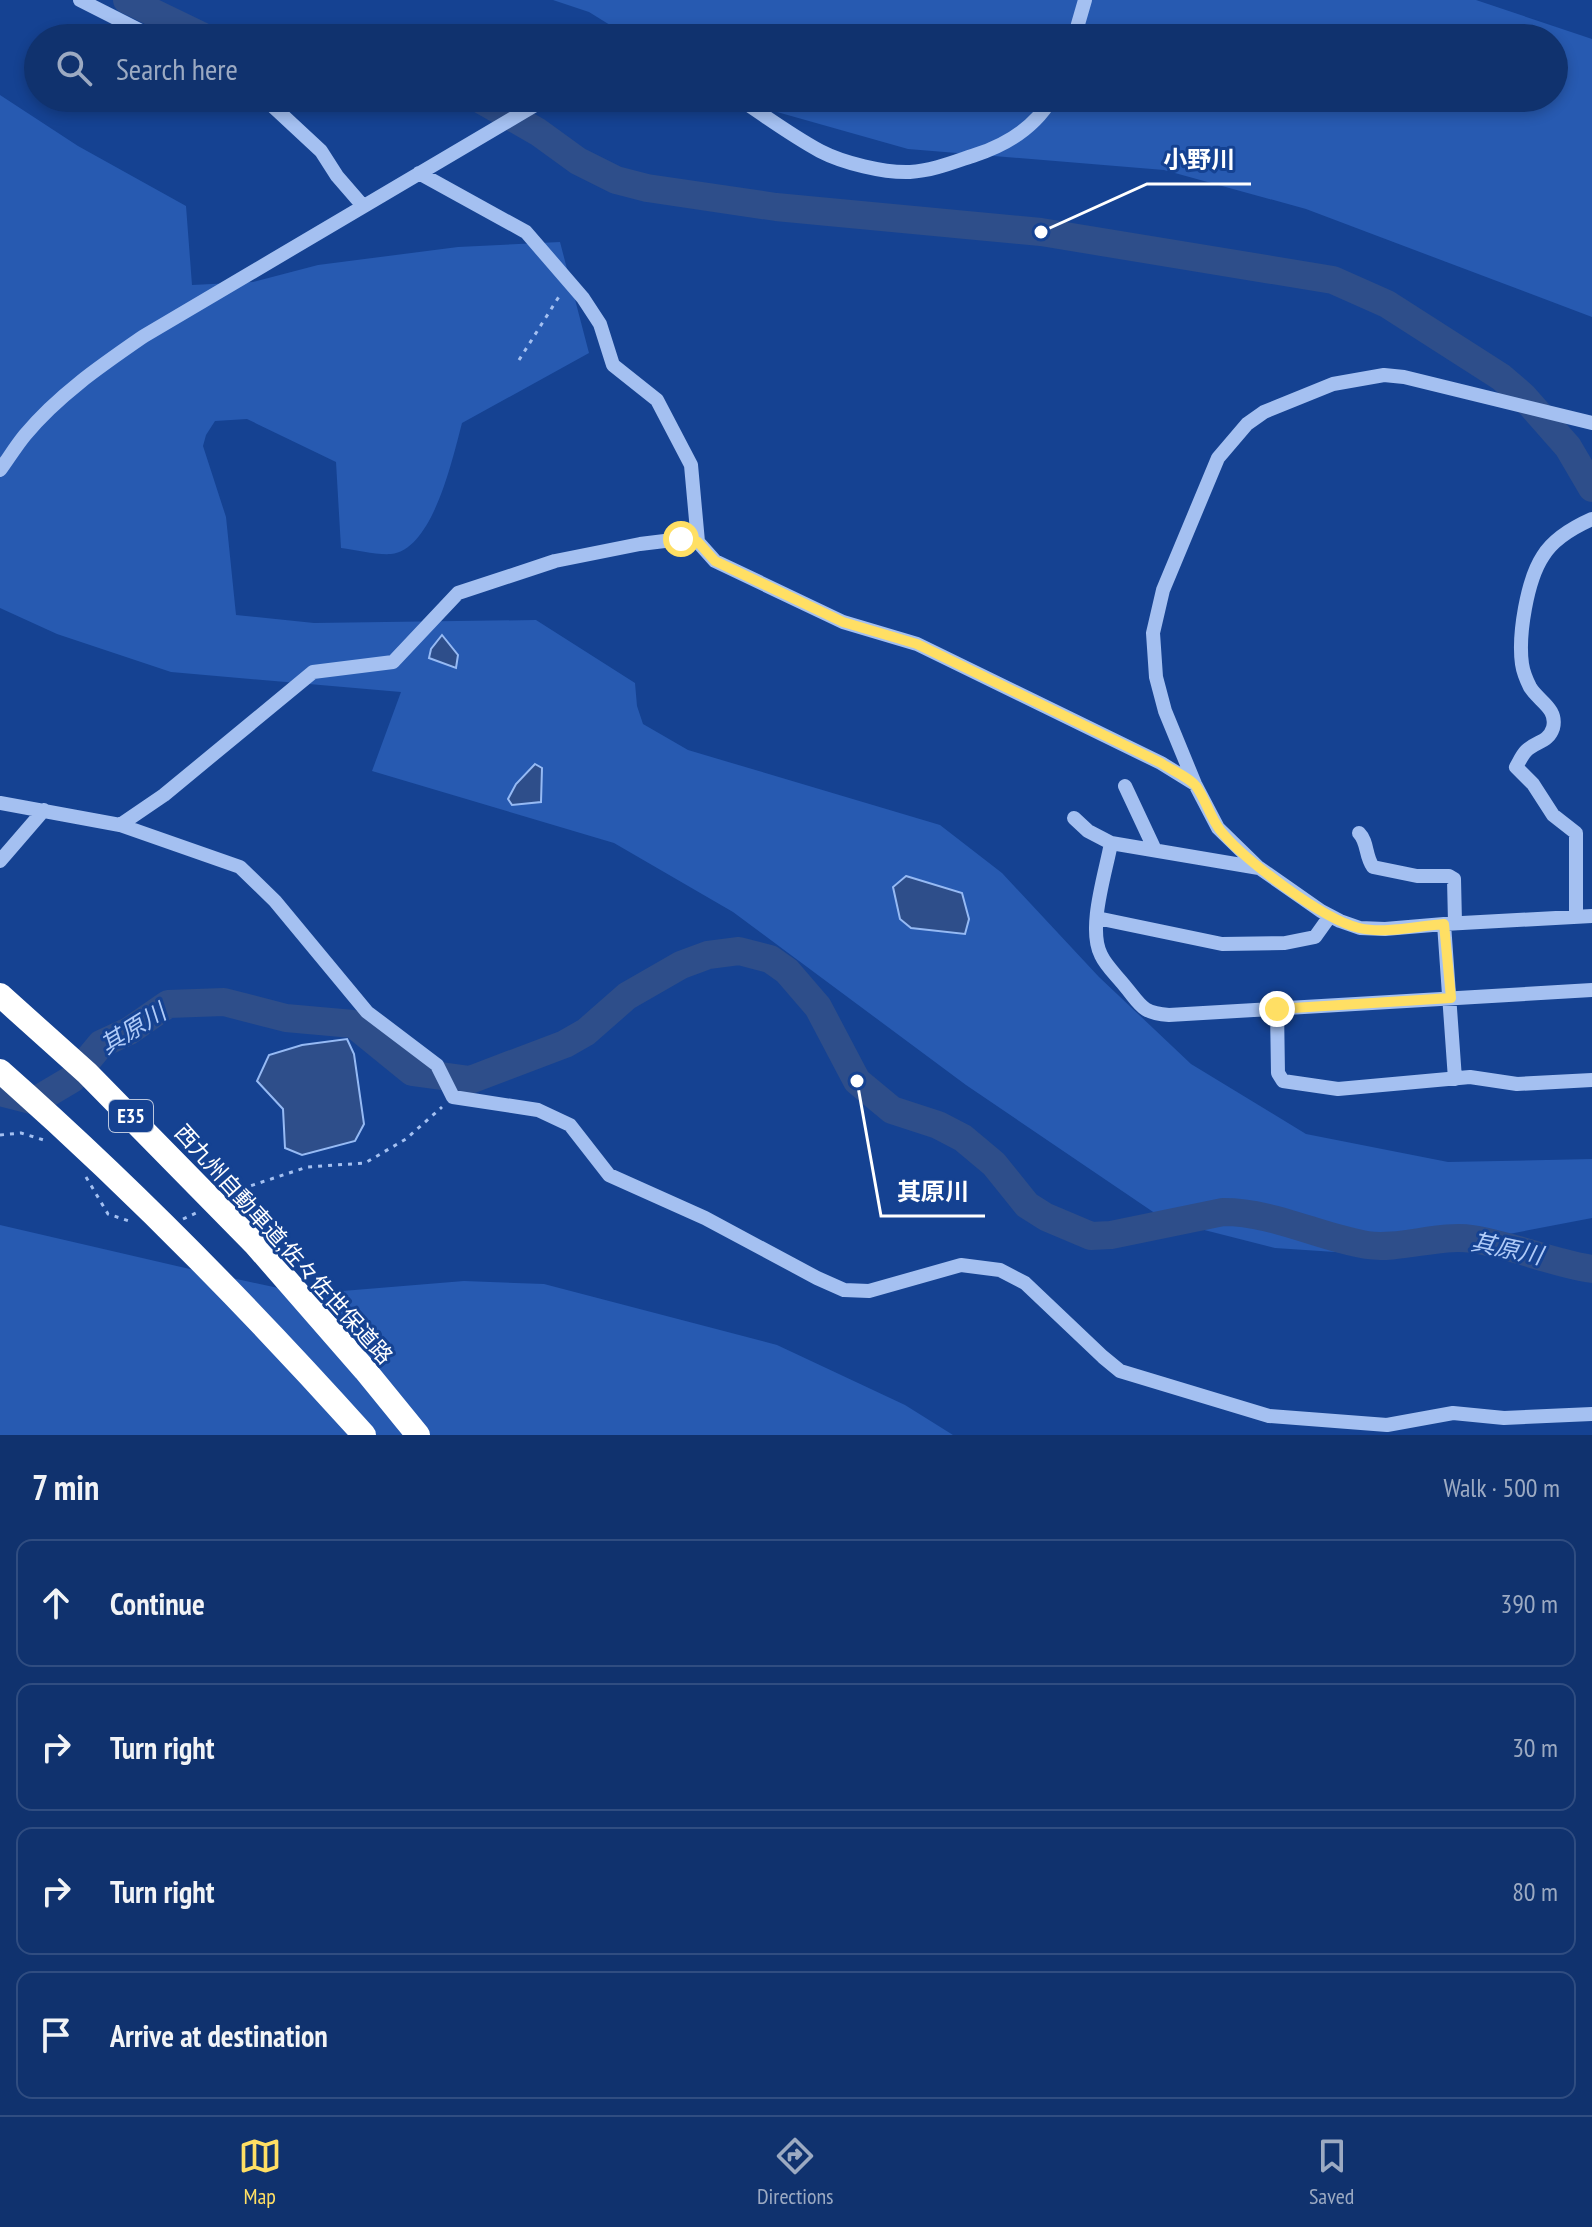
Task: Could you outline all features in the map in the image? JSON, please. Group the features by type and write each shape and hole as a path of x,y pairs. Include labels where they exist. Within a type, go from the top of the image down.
{"highway":[{"name":"西九州自動車道;佐々佐世保道路","path":"0,995 87,1073 255,1244 418,1435"},
{"name":"E35","path":"0,1071 127,1186 279,1341 364,1435"}],"street":[{"path":"80,0 127,24"},
{"path":"1078,24 1085,0"},
{"path":"279,112 321,151 337,176 363,206"},
{"path":"0,470 26,434 54,405 144,336 523,112"},
{"path":"760,112 821,152 840,160 882,170 909,172 940,167 989,151 1017,135 1042,112"},
{"path":"419,173 526,232 569,281 600,324 613,365 657,400 691,465 698,542 715,561 843,622 917,644 1161,763 1195,784"},
{"path":"1592,423 1404,377 1384,375 1320,388 1264,412 1247,424 1218,458 1163,590 1153,633 1156,677 1165,711 1195,784 1218,828 1259,868 1330,916 1360,928 1385,929 1592,916"},
{"path":"1576,917 1576,833 1553,815 1533,784 1516,767 1526,751 1546,740 1553,728 1554,717 1549,707 1531,690 1522,665 1523,625 1532,583 1542,556 1569,530 1591,519"},
{"path":"120,825 164,795 313,672 393,662 458,593 555,561 640,544 681,539 698,542"},
{"path":"1125,786 1155,850"},
{"path":"0,803 120,825 240,867 275,901 367,1012 437,1065 453,1097 538,1110 570,1125 609,1175 705,1218 844,1290 869,1291 961,1265 1000,1270 1025,1283 1120,1371 1269,1416 1387,1425 1453,1413 1504,1418 1592,1414"},
{"path":"0,861 44,810"},
{"path":"1074,818 1088,831 1111,843 1259,868"},
{"path":"1359,833 1364,837 1368,860 1373,867 1417,876 1449,876 1454,879 1450,924 1455,1079"},
{"path":"1111,843 1097,918 1097,946 1102,957 1151,1014 1592,990"},
{"path":"1097,918 1222,944 1285,943 1315,937 1330,916"},
{"path":"1277,1009 1278,1073 1283,1081 1338,1089 1470,1077 1517,1084 1592,1080"}],"path":[{"path":"519,360 569,281"},
{"path":"221,1200 247,1187 307,1167 365,1163 406,1139 453,1097"},
{"path":"0,1135 21,1133 57,1144"},
{"path":"85,1176 108,1214 141,1225"},
{"path":"182,1220 208,1207"}],"shaded area":[{"path":"553,0 1476,0 1547,24 608,24 589,12"},
{"path":"1568,31 1592,39 1592,317 1306,209 1164,170 908,149 777,112 1568,112"},
{"path":"0,95 78,146 186,206 192,285 253,282 318,265 458,247 560,242 589,353 462,423 439,500 419,537 406,549 385,554 341,548 336,462 247,419 215,421 203,446 226,517 236,615 314,623 536,620 635,683 637,706 643,724 688,750 940,825 1002,873 1099,977 1191,1064 1306,1134 1448,1162 1592,1159 1592,1218 1395,1256 1275,1248 1165,1220 966,1085 733,912 614,843 372,771 401,692 171,672 57,634 0,608"},
{"path":"442,635 458,655 456,668 429,658 431,649"},
{"path":"535,764 542,768 541,802 512,805 508,799 516,784"},
{"path":"906,876 962,893 969,919 965,934 911,928 900,919 893,887"},
{"path":"347,1039 354,1054 364,1124 355,1141 302,1155 285,1148 283,1109 257,1081 269,1055 302,1045"},
{"path":"0,1225 306,1294 464,1281 544,1284 777,1345 905,1405 953,1435 0,1435"}],"waterway":[{"path":"127,0 177,24"},
{"path":"503,112 538,132 578,161 616,180 647,188 776,207 1041,232 1333,280 1387,304 1501,377 1523,396 1568,447 1592,488"},
{"name":"其原川","path":"0,1092 35,1101 72,1079 101,1044 129,1031 168,1004 224,1002 286,1018 353,1024 412,1072 470,1080 565,1044 586,1032 627,996 681,965 708,955 739,951 770,959 787,971 818,1007 857,1081 892,1110 938,1125 963,1138 994,1164 1027,1205 1046,1217 1091,1236 1111,1235 1223,1212 1242,1213 1367,1245 1472,1239 1592,1269"}],"place":[{"name":"小野川","path":"1041,232"},
{"name":"其原川","path":"857,1081"}],"route":[{"path":"681,539 698,542 715,561 843,622 917,644 1161,763 1195,784 1218,828 1258,867 1340,921 1360,928 1385,929 1444,924 1451,998 1277,1009"}]}
